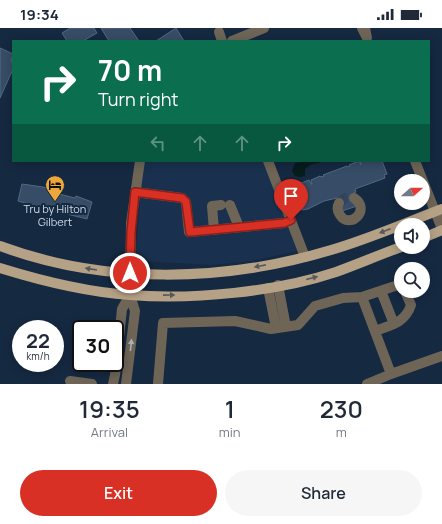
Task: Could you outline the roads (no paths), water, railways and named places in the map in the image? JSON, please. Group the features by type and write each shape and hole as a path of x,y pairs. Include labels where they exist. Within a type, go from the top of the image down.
{"main road":[{"path":"0,246 64,264 105,271 130,273 214,273 245,269 305,257 331,250 438,210"},
{"path":"430,235 442,230"},
{"path":"0,268 44,281 84,289 130,295 205,295 268,288 299,282 336,272 394,250"}],"street":[{"path":"234,40 264,28"},
{"path":"126,384 135,311 130,295 131,229 140,162"},
{"path":"268,162 305,257"},
{"path":"415,162 438,210 442,230"},
{"path":"135,192 182,198 186,202 190,232 284,223 291,220"},
{"path":"339,203 339,214 344,220 352,220 358,216 361,210 359,202 354,198"},
{"path":"214,230 212,206 226,205 239,227"},
{"path":"278,286 281,327"},
{"path":"158,384 163,323 235,321 271,329 298,325 315,306 343,298 362,297 394,286"},
{"path":"268,288 281,327"},
{"path":"381,291 394,324"},
{"path":"113,384 122,309 130,295"},
{"path":"362,297 391,374"},
{"path":"375,331 402,321 411,305 408,298"},
{"path":"367,384 442,356"},
{"path":"70,381 91,384"}],"tunnel":[{"path":"339,203 345,198 354,198"}],"place":[{"name":"Tru by Hilton Gilbert","path":"55,202"}]}
